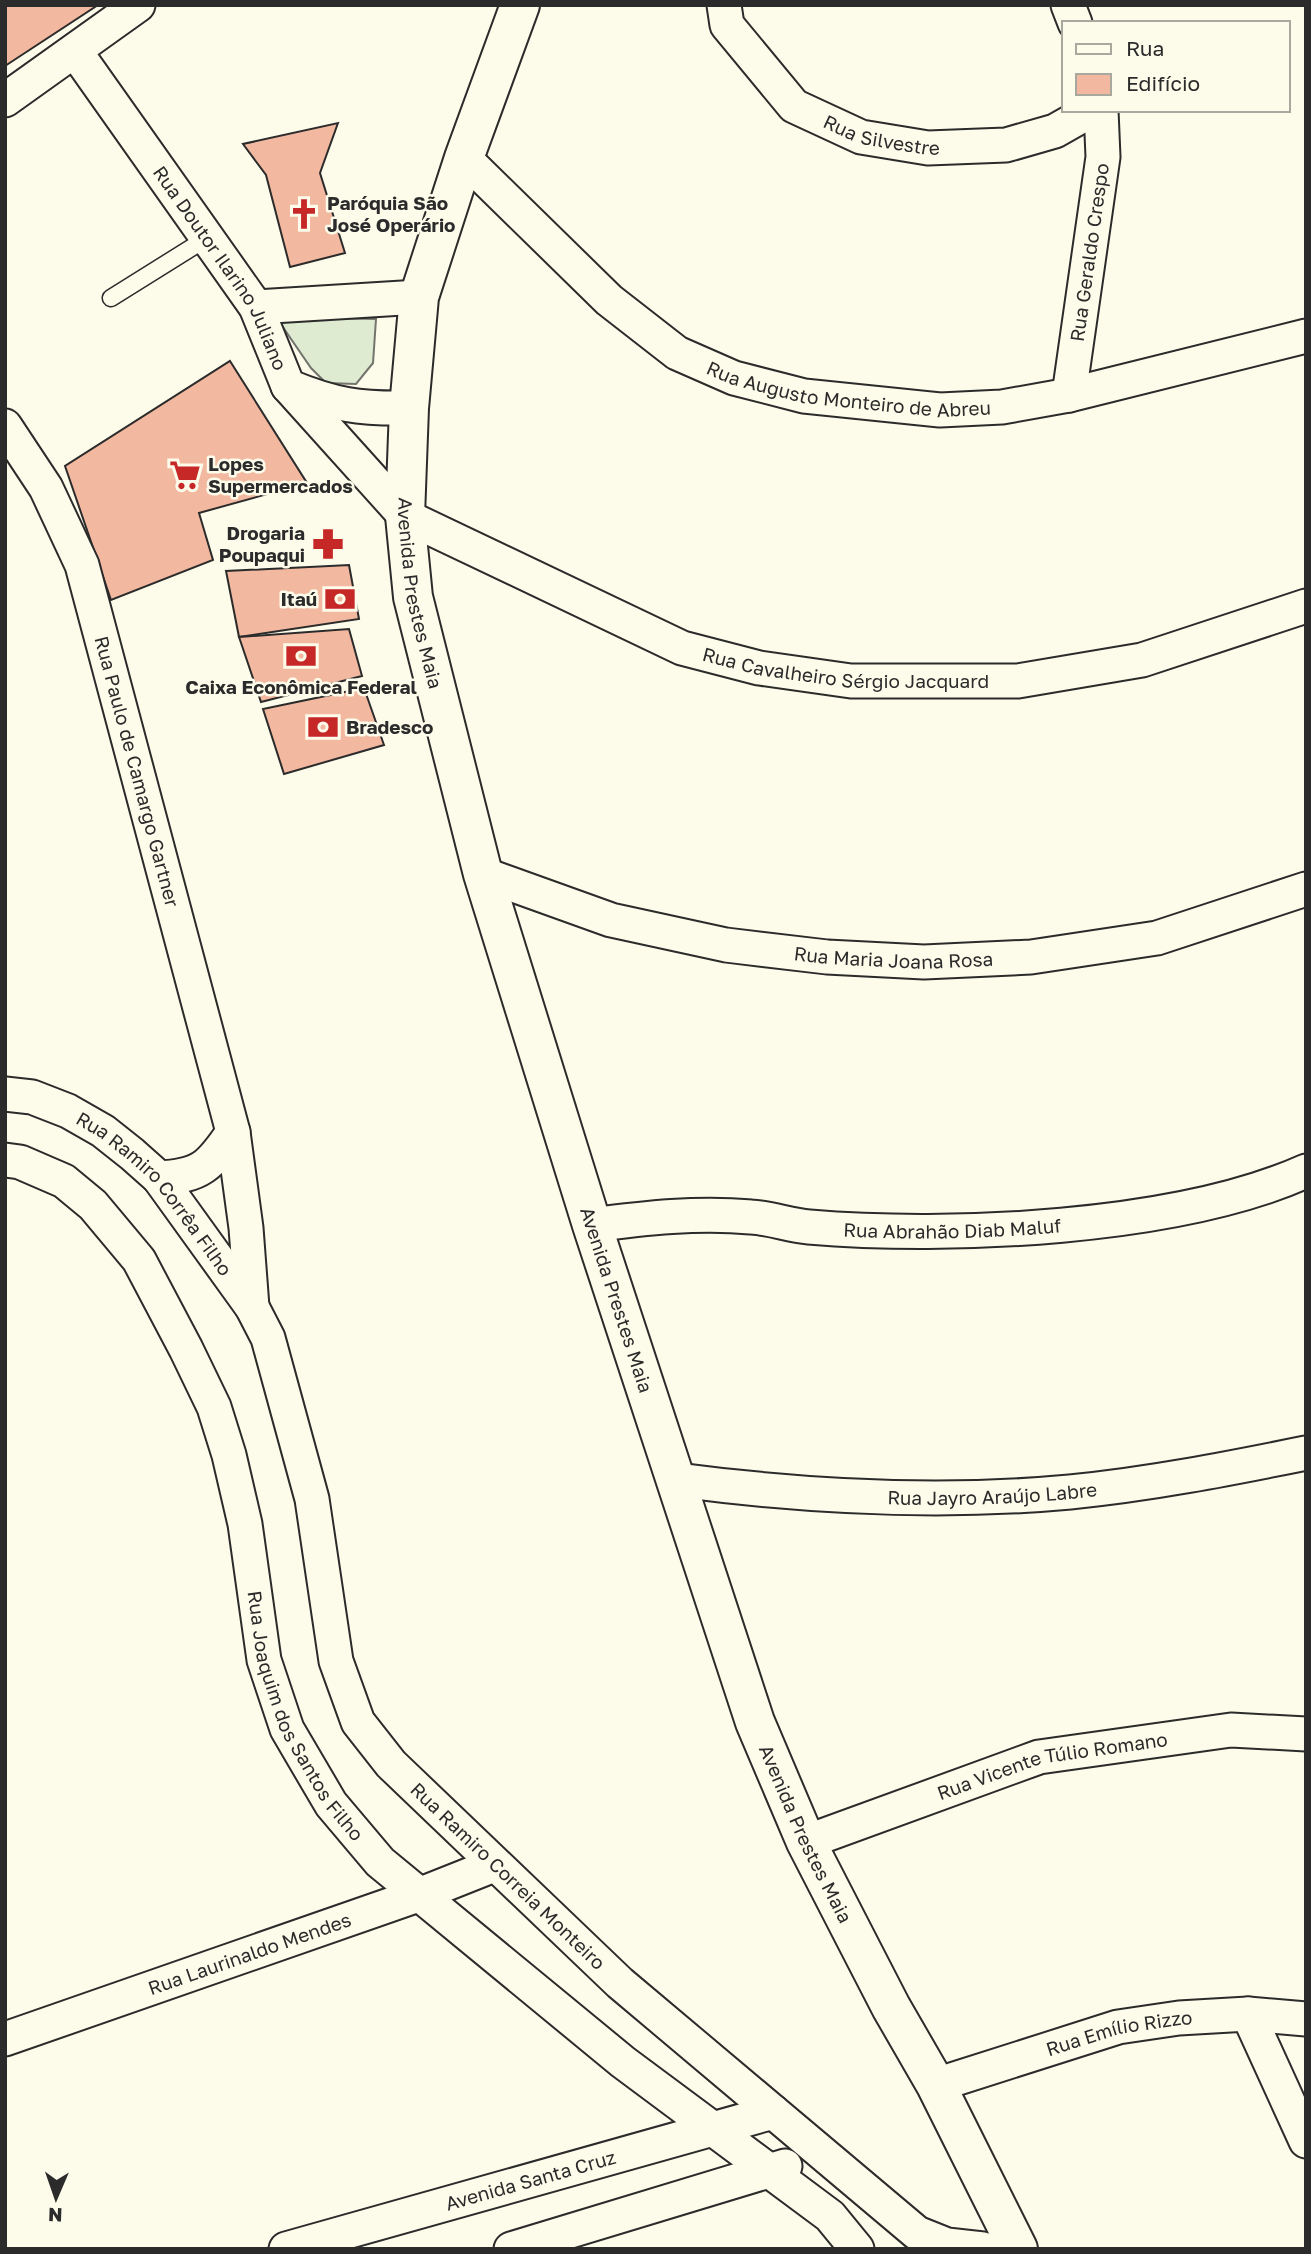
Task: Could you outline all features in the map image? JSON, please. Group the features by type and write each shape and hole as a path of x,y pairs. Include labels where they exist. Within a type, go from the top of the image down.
{"main road":[{"name":"Avenida Prestes Maia","path":"520,5 464,158 419,296 409,408 405,516 413,597 483,874 592,1224 755,1722 806,1842 891,2007 936,2085 1018,2249"}],"street":[{"path":"5,100 138,5"},
{"name":"Rua Silvestre","path":"724,5 727,25 794,106 861,137 928,148 1006,145 1055,131 1089,112"},
{"path":"1068,5 1075,21"},
{"name":"Rua Doutor Ilarino Juliano","path":"75,51 256,307 288,386 330,403 365,409 409,408"},
{"name":"Rua Geraldo Crespo","path":"1069,395 1103,157 1101,112"},
{"name":"Rua Augusto Monteiro de Abreu","path":"464,158 609,300 677,353 734,377 804,396 940,410 1002,407 1069,395 1306,336"},
{"path":"256,307 419,296"},
{"path":"288,386 405,516"},
{"name":"Rua Paulo de Camargo Gartner","path":"5,426 46,488 82,565 233,1132 246,1227 252,1307"},
{"name":"Rua Cavalheiro Sérgio Jacquard","path":"405,516 682,648 759,668 851,681 1018,681 1142,660 1306,606"},
{"name":"Rua Maria Joana Rosa","path":"483,874 611,920 726,945 827,957 924,962 1031,957 1157,937 1306,889"},
{"name":"Rua Ramiro Corrêa Filho","path":"5,1094 32,1097 68,1111 103,1131 159,1178 252,1307 268,1338"},
{"path":"159,1178 181,1177 199,1171 213,1161 233,1132"},
{"name":"Rua Joaquim dos Santos Filho","path":"5,1160 20,1162 64,1181 93,1205 139,1260 218,1419 245,1524 264,1660 286,1729 331,1804 380,1862 623,2062 831,2216 857,2249"},
{"name":"Rua Abrahão Diab Maluf","path":"592,1224 658,1216 751,1217 808,1227 895,1230 1014,1228 1105,1219 1189,1206 1268,1188 1306,1171"},
{"name":"Rua Ramiro Correia Monteiro","path":"268,1338 312,1499 336,1661 358,1722 391,1765 620,1983 829,2156 917,2233 947,2245 983,2249"},
{"name":"Rua Jayro Araújo Labre","path":"678,1480 873,1498 1068,1492 1194,1476 1306,1453"},
{"name":"Rua Vicente Túlio Romano","path":"806,1842 1039,1757 1231,1730 1306,1734"},
{"name":"Rua Laurinaldo Mendes","path":"5,2039 421,1894 494,1865"},
{"path":"1248,2014 1306,2141"},
{"name":"Rua Emílio Rizzo","path":"936,2085 1118,2026 1179,2018 1248,2014 1306,2019"},
{"name":"Avenida Santa Cruz","path":"286,2249 773,2112"},
{"path":"511,2249 769,2169 829,2156"}],"lane":[{"path":"111,298 207,238"}],"green space":[{"path":"276,317 376,319 373,363 356,384 326,383 311,368"}],"building":[{"path":"5,5 98,5 5,66"},
{"name":"Paróquia São José Operário","path":"338,123 320,173 345,253 290,267 266,175 243,144"},
{"name":"Lopes Supermercados","path":"230,361 307,483 199,513 213,560 111,600 65,466"},
{"path":"349,565 359,619 239,637 226,571"},
{"name":"Caixa Econômica Federal","path":"349,629 362,676 261,702 239,637"},
{"name":"Bradesco","path":"364,688 384,745 284,774 263,709"}],"place":[{"name":"Paróquia São José Operário","path":"304,214"},
{"name":"Lopes Supermercados","path":"185,475"},
{"name":"Drogaria Poupaqui","path":"328,544"},
{"name":"Itaú","path":"340,599"},
{"name":"Caixa Econômica Federal","path":"301,656"},
{"name":"Bradesco","path":"323,727"}]}
